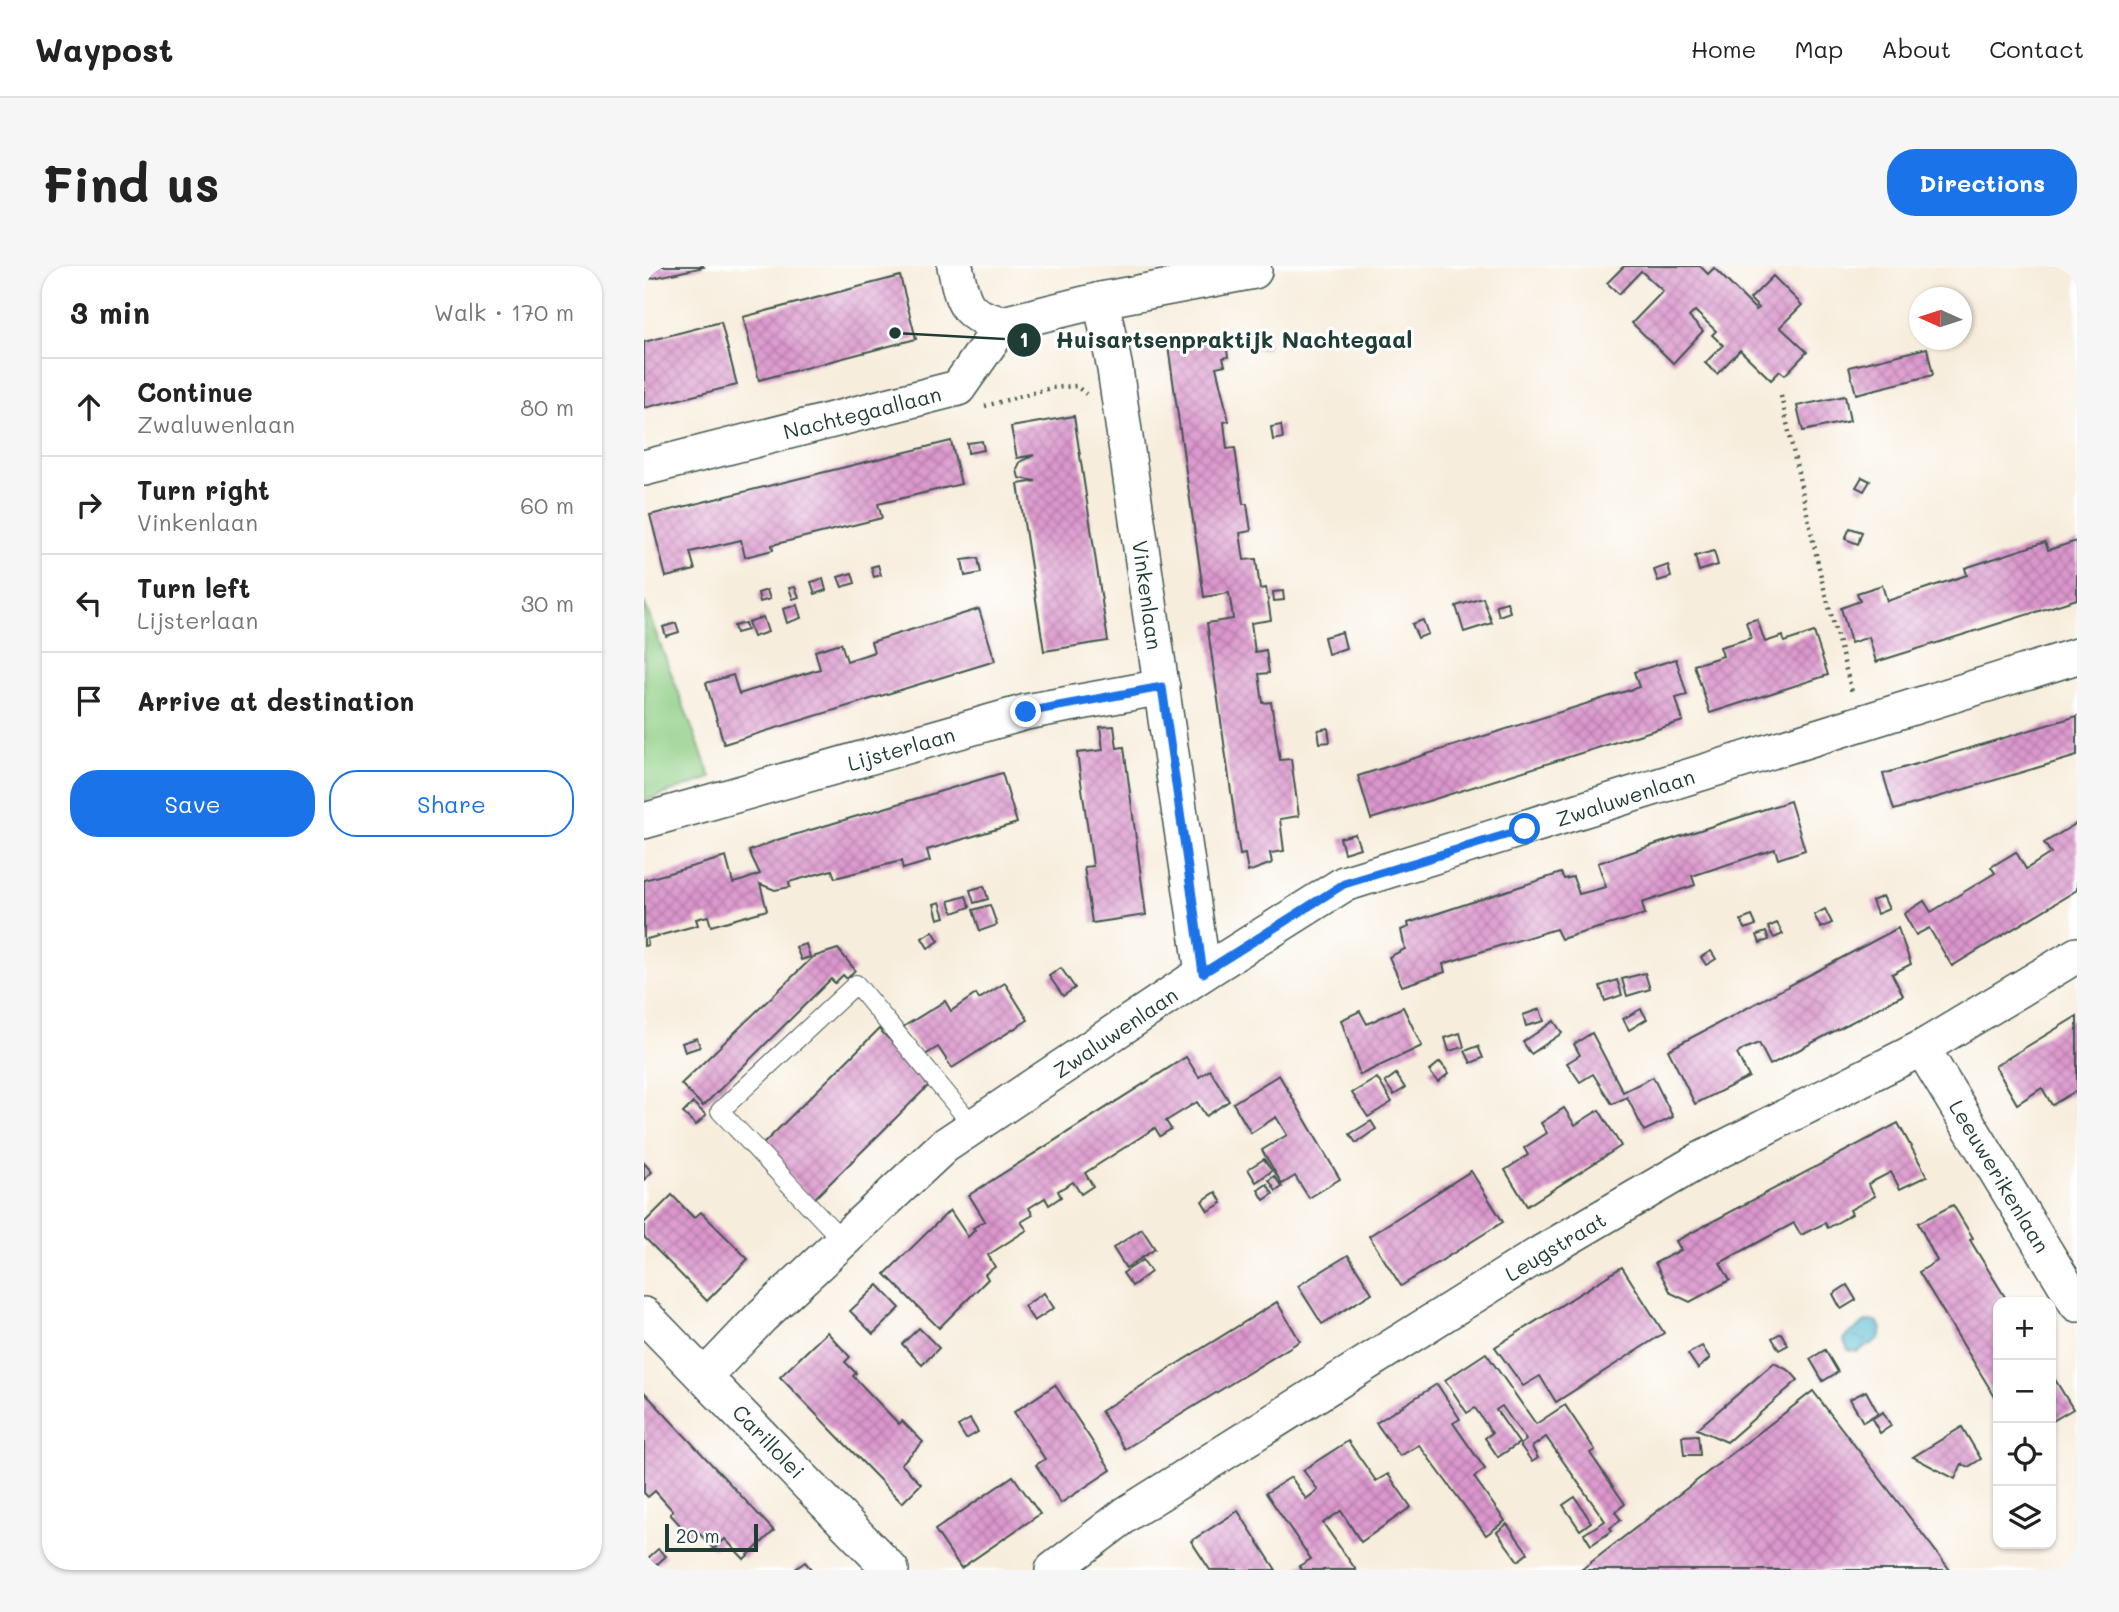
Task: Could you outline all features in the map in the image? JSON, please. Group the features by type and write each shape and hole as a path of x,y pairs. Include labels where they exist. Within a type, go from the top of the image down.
{"street":[{"path":"955,266 962,302 978,318 1003,324 1101,300 1254,271"},
{"name":"Vinkenlaan","path":"1101,300 1115,369 1203,973"},
{"name":"Nachtegaallaan","path":"644,468 958,388 1003,324"},
{"name":"Zwaluwenlaan","path":"706,1375 762,1316 944,1146 1203,973 1344,884 2077,656"},
{"name":"Lijsterlaan","path":"644,821 1026,712 1162,687"},
{"name":"Leugstraat","path":"1053,1570 1128,1513 1538,1255 1702,1158 1922,1048 2077,955"},
{"name":"Leeuwerikenlaan","path":"1922,1048 2077,1304"},
{"name":"Carillolei","path":"644,1315 706,1375 891,1570"}],"lane":[{"path":"843,1241 720,1111 856,984 974,1127"}],"path":[{"path":"973,409 1051,388 1076,386 1094,400"},
{"path":"1781,396 1822,581 1860,723"}],"green space":[{"path":"644,602 711,778 644,801"}],"water":[{"path":"1867,1321 1877,1321 1882,1329 1879,1339 1857,1352 1848,1350 1844,1341 1846,1336"}],"building":[{"path":"644,266 703,266 704,267 644,280"},
{"path":"1624,266 1700,266 1708,274 1714,268 1756,310 1759,308 1750,299 1773,276 1802,305 1780,327 1807,352 1785,375 1780,371 1771,380 1740,350 1717,374 1705,363 1723,345 1712,335 1716,331 1695,311 1689,317 1703,331 1673,363 1632,323 1663,291 1641,271 1619,294 1607,283"},
{"path":"900,276 916,339 759,380 743,317"},
{"path":"721,322 737,385 644,408 644,342"},
{"path":"1266,332 1268,349 1255,350 1253,334"},
{"path":"1225,337 1228,357 1223,358 1225,365 1216,367 1229,421 1224,422 1227,449 1235,448 1243,504 1247,504 1251,531 1240,533 1244,560 1256,559 1260,589 1266,588 1271,620 1251,623 1255,652 1266,650 1269,673 1259,674 1263,703 1271,702 1280,760 1291,759 1299,816 1280,819 1284,851 1270,853 1272,863 1248,872 1245,854 1240,855 1207,623 1233,619 1232,611 1229,593 1204,597 1168,346"},
{"path":"1927,350 1933,375 1856,394 1849,367"},
{"path":"1845,396 1850,421 1803,431 1797,406"},
{"path":"1074,416 1108,641 1044,651 1018,484 1036,481 1019,478 1017,470 1020,462 1034,455 1017,458 1011,427"},
{"path":"1281,425 1283,438 1273,440 1271,427"},
{"path":"951,441 961,484 878,504 882,518 772,545 773,550 745,557 741,540 690,552 695,570 666,577 650,515"},
{"path":"982,441 984,450 968,453 967,443"},
{"path":"1862,477 1870,481 1864,491 1856,487"},
{"path":"1850,528 1862,532 1858,544 1845,539"},
{"path":"2077,541 2077,599 1876,662 1869,637 1851,643 1841,608 1860,601 1857,593 1882,585 1887,601 1967,575 1965,568 2045,542 2048,550"},
{"path":"1714,551 1718,565 1699,571 1695,556"},
{"path":"978,558 981,573 965,576 962,560"},
{"path":"878,565 881,575 874,577 871,567"},
{"path":"1668,565 1671,577 1658,581 1654,570"},
{"path":"852,573 855,583 842,587 838,577"},
{"path":"823,579 826,590 815,594 811,582"},
{"path":"795,587 799,597 793,599 789,588"},
{"path":"767,590 770,599 760,602 758,593"},
{"path":"1283,591 1284,600 1274,601 1273,592"},
{"path":"1483,598 1492,623 1464,632 1456,606"},
{"path":"1507,602 1510,612 1499,616 1496,605"},
{"path":"797,605 801,618 787,623 783,609"},
{"path":"979,609 995,661 724,744 706,683 733,675 739,694 820,669 815,651 841,643 847,661 874,652 871,642"},
{"path":"763,617 768,632 753,637 748,622"},
{"path":"1757,619 1765,642 1783,636 1784,642 1814,632 1828,675 1710,713 1694,665 1723,656 1720,647 1751,638 1746,622"},
{"path":"1423,620 1428,634 1418,638 1412,624"},
{"path":"676,623 679,632 666,636 663,627"},
{"path":"745,623 747,630 736,633 734,626"},
{"path":"1342,632 1346,648 1328,654 1324,637"},
{"path":"1676,659 1687,695 1676,698 1683,721 1371,819 1358,776 1639,687 1634,672"},
{"path":"2077,716 2077,756 1894,810 1883,774"},
{"path":"1114,726 1117,748 1124,747 1146,915 1092,923 1084,867 1093,866 1077,753 1103,750 1100,727"},
{"path":"1328,728 1330,742 1320,743 1318,730"},
{"path":"1002,773 1017,823 927,850 930,861 903,869 901,861 835,878 832,870 789,882 790,887 775,890 760,884 767,910 711,926 708,916 696,919 698,925 647,939 648,945 644,946 644,880 726,857 733,883 744,880 760,874 749,851 777,840"},
{"path":"1790,801 1805,850 1778,859 1775,849 1692,876 1695,885 1642,903 1645,914 1561,939 1556,929 1443,964 1445,972 1402,986 1389,957 1405,949 1401,930 1409,927 1408,923 1561,873 1564,879 1573,877 1579,894 1606,887 1598,863"},
{"path":"2077,823 2077,890 1952,966 1929,928 1916,935 1904,914 1924,901 1931,912 1995,873 1991,867 2016,852 2026,869 2051,853 2044,843"},
{"path":"1355,834 1360,848 1344,853 1340,838"},
{"path":"984,886 988,899 974,903 970,890"},
{"path":"966,896 970,907 953,913 949,901"},
{"path":"1883,896 1889,909 1877,914 1872,901"},
{"path":"940,902 945,917 938,919 934,904"},
{"path":"990,905 997,925 980,931 973,910"},
{"path":"1825,909 1832,923 1821,928 1814,915"},
{"path":"1752,916 1756,925 1745,929 1741,920"},
{"path":"1777,923 1783,934 1774,938 1768,927"},
{"path":"1898,928 1911,964 1892,974 1903,995 1770,1065 1759,1043 1744,1049 1737,1054 1749,1077 1695,1104 1668,1050"},
{"path":"933,931 939,941 928,948 922,938"},
{"path":"1766,932 1769,940 1760,943 1757,935"},
{"path":"806,944 810,957 801,960 796,947"},
{"path":"838,949 855,970 847,979 843,975 835,983 831,979 703,1106 681,1084 813,957"},
{"path":"1711,951 1716,959 1706,965 1701,957"},
{"path":"1061,968 1075,988 1063,996 1049,976"},
{"path":"1645,973 1650,989 1627,996 1622,979"},
{"path":"1617,980 1622,995 1605,1001 1600,986"},
{"path":"1005,983 1028,1020 952,1068 938,1047 925,1055 903,1027 945,1001 951,1011 976,994 979,999"},
{"path":"1403,1007 1422,1046 1360,1075 1341,1020 1360,1011 1367,1024"},
{"path":"1540,1009 1544,1021 1526,1026 1523,1015"},
{"path":"1641,1009 1647,1019 1629,1030 1623,1019"},
{"path":"2077,1016 2077,1090 2052,1105 2042,1088 2017,1104 1995,1066"},
{"path":"1554,1021 1562,1033 1531,1054 1523,1042"},
{"path":"879,1029 932,1082 813,1200 760,1147"},
{"path":"1460,1033 1464,1047 1449,1051 1445,1038"},
{"path":"1592,1033 1623,1092 1653,1077 1673,1117 1644,1131 1627,1097 1612,1104 1593,1074 1580,1082 1567,1063 1580,1055 1574,1044"},
{"path":"697,1038 700,1047 685,1052 682,1043"},
{"path":"1478,1046 1483,1058 1471,1063 1465,1051"},
{"path":"1186,1057 1199,1077 1210,1070 1229,1101 1206,1116 1197,1102 1166,1121 1171,1129 1160,1136 1155,1128 1085,1173 1093,1186 1081,1194 1073,1182 1058,1191 1061,1197 1049,1205 1045,1198 1029,1208 1033,1215 1021,1222 1027,1230 988,1255 995,1267 985,1274 988,1279 939,1328 885,1274 950,1210 968,1237 975,1230 973,1228 985,1221 969,1195"},
{"path":"1440,1062 1449,1073 1438,1082 1429,1071"},
{"path":"1396,1074 1405,1088 1394,1095 1385,1082"},
{"path":"1279,1075 1340,1179 1309,1198 1295,1176 1282,1184 1262,1150 1287,1135 1276,1117 1251,1133 1233,1103"},
{"path":"1377,1078 1392,1102 1368,1117 1352,1093"},
{"path":"693,1103 706,1115 696,1125 683,1113"},
{"path":"1564,1108 1575,1125 1599,1110 1621,1146 1527,1206 1505,1170 1528,1155 1524,1148 1547,1133 1541,1123"},
{"path":"1371,1121 1376,1129 1356,1143 1350,1134"},
{"path":"1898,1123 1927,1176 1900,1189 1891,1172 1868,1184 1875,1196 1850,1210 1852,1214 1828,1228 1825,1223 1801,1235 1794,1223 1720,1263 1730,1280 1690,1302 1671,1293 1655,1263 1681,1250 1676,1241"},
{"path":"1264,1159 1272,1171 1256,1182 1248,1169"},
{"path":"644,1163 652,1172 644,1180"},
{"path":"1471,1171 1503,1222 1401,1286 1369,1236"},
{"path":"1274,1176 1282,1187 1276,1191 1269,1180"},
{"path":"1267,1184 1273,1194 1264,1200 1258,1190"},
{"path":"1216,1192 1222,1203 1208,1211 1202,1201"},
{"path":"672,1195 694,1218 701,1212 748,1259 707,1301 644,1237 644,1223"},
{"path":"1953,1205 1973,1238 1970,1240 2005,1297 1993,1297 1993,1394 1919,1272 1937,1261 1918,1223"},
{"path":"1142,1229 1155,1249 1126,1268 1113,1248"},
{"path":"1348,1255 1372,1293 1322,1324 1298,1286"},
{"path":"1143,1260 1151,1272 1132,1286 1123,1273"},
{"path":"1622,1267 1664,1333 1556,1402 1540,1376 1523,1386 1495,1347"},
{"path":"878,1285 900,1308 873,1334 850,1311"},
{"path":"1847,1285 1856,1300 1841,1309 1833,1294"},
{"path":"1044,1293 1054,1308 1034,1321 1024,1306"},
{"path":"1277,1302 1300,1341 1125,1449 1101,1411"},
{"path":"919,1328 939,1348 922,1365 902,1344"},
{"path":"827,1332 850,1357 845,1362 856,1373 853,1376 899,1424 902,1421 923,1442 901,1464 921,1484 902,1503 780,1377"},
{"path":"1781,1333 1788,1345 1779,1350 1772,1338"},
{"path":"1702,1346 1710,1358 1698,1369 1688,1354"},
{"path":"1825,1350 1838,1372 1823,1381 1810,1359"},
{"path":"1486,1353 1536,1424 1565,1405 1595,1450 1590,1453 1625,1504 1615,1512 1621,1520 1610,1528 1612,1531 1591,1545 1584,1534 1605,1521 1546,1437 1532,1447 1538,1458 1532,1462 1520,1445 1526,1440 1502,1406 1496,1410 1519,1443 1498,1457 1485,1438 1492,1433 1475,1408 1467,1413 1445,1380"},
{"path":"1774,1363 1790,1371 1798,1380 1727,1442 1697,1429"},
{"path":"2056,1381 2073,1409 2056,1419"},
{"path":"1437,1384 1460,1419 1453,1423 1485,1469 1474,1477 1505,1521 1486,1535 1419,1445 1400,1456 1376,1423"},
{"path":"1055,1385 1111,1470 1061,1503 1036,1465 1045,1459 1014,1412"},
{"path":"1813,1391 1950,1570 1581,1570"},
{"path":"1866,1391 1878,1413 1863,1422 1850,1399"},
{"path":"644,1392 774,1531 744,1559 725,1539 714,1549 695,1529 689,1535 670,1514 673,1511 655,1491 648,1497 644,1493"},
{"path":"1883,1412 1891,1426 1880,1433 1872,1419"},
{"path":"970,1419 978,1432 966,1439 958,1426"},
{"path":"1962,1427 1981,1459 1968,1467 1962,1464 1955,1479 1913,1457"},
{"path":"1698,1435 1700,1455 1684,1455 1682,1436"},
{"path":"1348,1441 1376,1481 1388,1474 1411,1507 1361,1542 1341,1511 1323,1523 1356,1570 1302,1570 1299,1566 1311,1559 1266,1493 1291,1477 1306,1499 1318,1490 1303,1470"},
{"path":"1013,1476 1040,1514 961,1568 935,1530"},
{"path":"1575,1497 1591,1522 1580,1530 1563,1505"},
{"path":"1238,1511 1276,1570 1210,1570 1191,1541"},
{"path":"1507,1524 1528,1553 1518,1561 1497,1532"},
{"path":"658,1549 666,1556 654,1567 647,1559"},
{"path":"805,1562 812,1570 794,1570"}],"place":[{"name":"Huisartsenpraktijk Nachtegaal","path":"895,333"}],"route":[{"path":"1026,712 1162,687 1203,973 1344,884 1525,829"}]}
